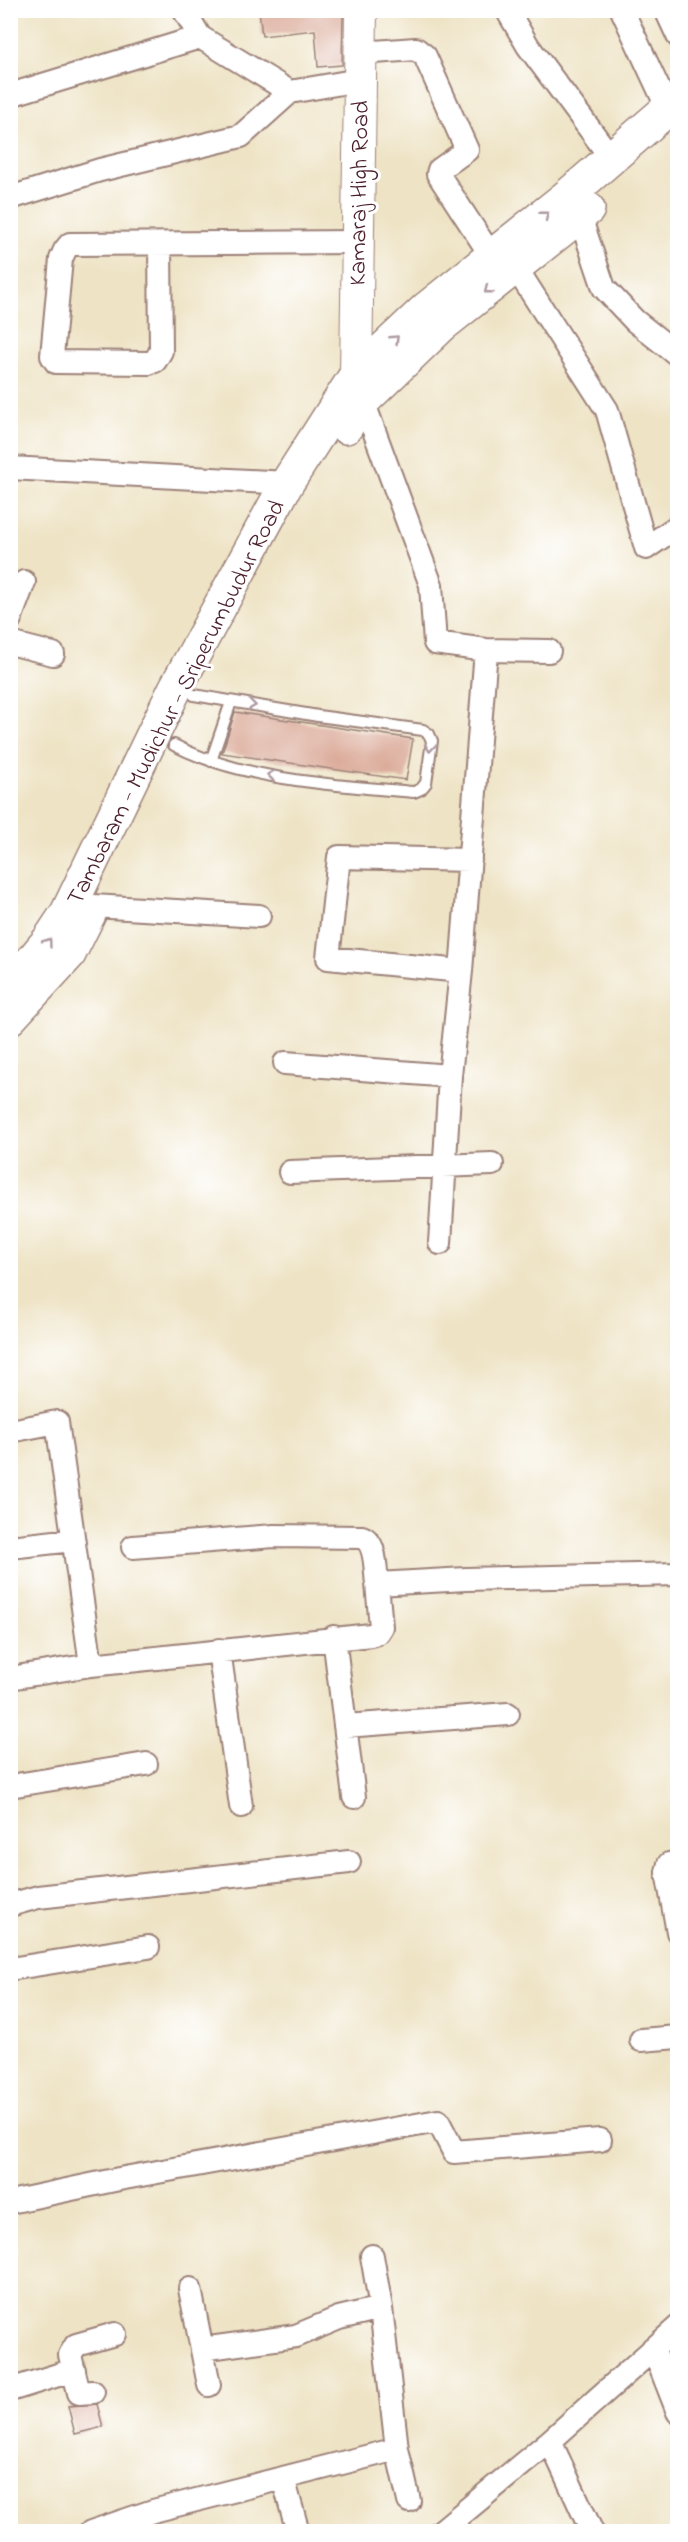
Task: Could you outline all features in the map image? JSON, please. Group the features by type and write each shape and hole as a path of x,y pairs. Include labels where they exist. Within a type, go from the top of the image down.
{"main road":[{"name":"Tambaram - Mudichur - Sriperumbudur Road","path":"576,204 612,159 674,113"},
{"name":"Tambaram - Mudichur - Sriperumbudur Road","path":"10,987 50,940 67,913 176,690 287,483 360,388 441,326 504,263 576,204 674,113"},
{"name":"Tambaram - Mudichur - Sriperumbudur Road","path":"10,1018 69,954 174,745 194,695 360,388"}],"street":[{"path":"184,10 200,37 291,92"},
{"name":"Kamaraj High Road","path":"360,388 358,242 361,10"},
{"path":"507,10 528,46 612,159"},
{"path":"622,10 674,113"},
{"path":"666,10 678,36"},
{"path":"10,95 200,37"},
{"path":"10,198 99,170 241,136 291,92 360,66 416,49 425,56 467,150 439,170 438,174 504,263 607,410 646,548 678,526"},
{"path":"576,204 604,288 635,321 678,355"},
{"path":"160,244 161,351 155,361 149,363 56,362 52,356 61,259 70,244 358,242"},
{"path":"360,388 431,585 435,643 486,650 549,651"},
{"path":"10,468 287,483"},
{"path":"10,620 24,582"},
{"path":"10,643 53,654"},
{"path":"440,1243 443,1166 486,650"},
{"path":"461,971 328,958 339,857 470,860"},
{"path":"93,906 259,916"},
{"path":"285,1064 450,1076"},
{"path":"290,1172 492,1164"},
{"path":"10,1431 57,1422 91,1665"},
{"path":"10,1678 91,1665 377,1633 381,1627 372,1546 368,1540 362,1538 274,1536 132,1546"},
{"path":"10,1546 73,1540"},
{"path":"377,1584 466,1579 678,1574"},
{"path":"334,1637 354,1797"},
{"path":"219,1650 241,1806"},
{"path":"345,1726 508,1714"},
{"path":"10,1786 146,1764"},
{"path":"10,1905 39,1897 349,1862"},
{"path":"678,1863 669,1864 667,1872 678,1932"},
{"path":"10,1969 148,1947"},
{"path":"641,2040 678,2037"},
{"path":"10,2202 119,2179 438,2121 454,2152 600,2140"},
{"path":"372,2256 381,2308 397,2449 409,2501"},
{"path":"190,2289 209,2385"},
{"path":"202,2349 296,2336 339,2318 381,2308"},
{"path":"440,2532 550,2441 678,2327"},
{"path":"93,2392 79,2393 70,2355 76,2345 115,2334"},
{"path":"653,2348 678,2412"},
{"path":"10,2390 74,2370"},
{"path":"550,2441 592,2532"},
{"path":"91,2532 153,2511 397,2449"},
{"path":"283,2478 298,2532"}],"lane":[{"path":"174,745 211,761 251,772 345,786 414,792 426,783 432,741 429,734 423,730 194,695"},
{"path":"211,761 231,702"}],"building":[{"path":"259,10 343,10 342,65 318,67 315,30 262,36"},
{"path":"235,712 413,739 406,780 222,753"},
{"path":"97,2404 103,2427 75,2434 68,2406"}]}
